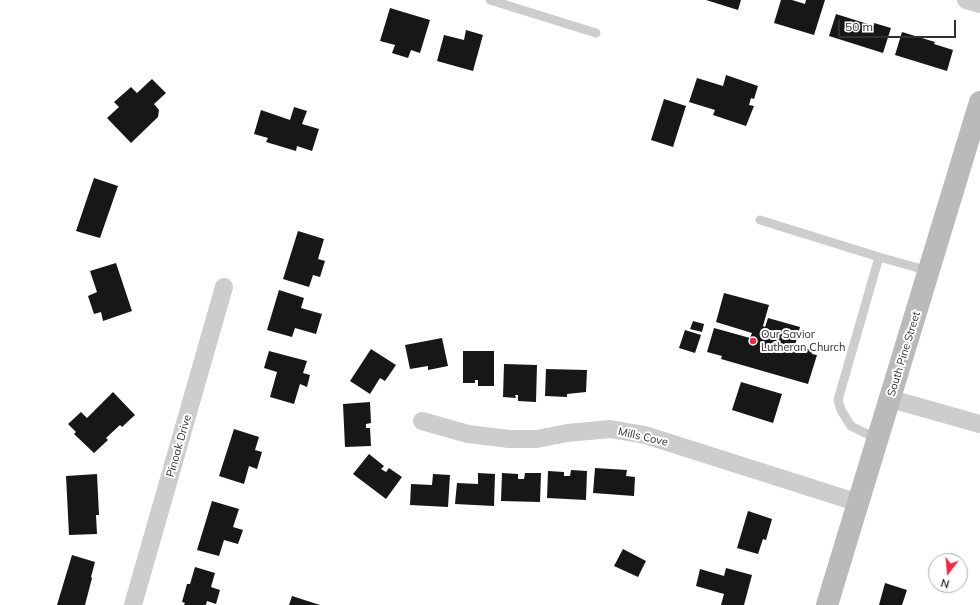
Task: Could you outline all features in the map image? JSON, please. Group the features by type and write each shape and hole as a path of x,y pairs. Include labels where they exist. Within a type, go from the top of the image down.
{"main road":[{"name":"South Pine Street","path":"827,605 891,399 980,102"}],"street":[{"path":"966,0 980,4"},
{"name":"Pinoak Drive","path":"133,605 224,287"},
{"path":"891,399 980,424"},
{"name":"Mills Cove","path":"422,421 468,434 509,439 537,439 567,433 610,429 645,435 858,503"}],"lane":[{"path":"490,0 596,33"},
{"path":"760,220 929,271"},
{"path":"879,438 851,426 841,410 838,400 880,257"}],"building":[{"path":"706,0 741,0 738,10"},
{"path":"781,0 792,0 805,4 806,0 825,0 814,35 774,23"},
{"path":"390,8 430,20 420,53 411,50 408,58 392,53 395,45 380,41"},
{"path":"836,14 874,26 874,23 891,28 883,53 829,36"},
{"path":"466,30 483,35 473,71 437,61 444,35 464,40"},
{"path":"902,32 935,42 934,44 953,50 947,71 895,55"},
{"path":"726,75 758,86 754,99 751,98 749,105 754,106 746,126 713,115 715,110 689,102 697,78 723,86"},
{"path":"152,79 166,93 154,104 159,110 158,117 131,143 107,118 119,107 114,102 131,87 137,93"},
{"path":"664,99 686,106 673,147 651,140"},
{"path":"294,107 307,111 302,124 319,129 312,151 297,146 296,151 266,142 268,138 254,134 261,110 290,120"},
{"path":"94,178 118,186 100,238 76,231"},
{"path":"298,231 324,239 318,259 325,261 320,277 313,275 309,287 283,279"},
{"path":"116,263 132,311 103,321 101,312 94,314 88,296 97,292 90,271"},
{"path":"279,290 304,298 301,308 322,314 316,334 295,328 292,337 267,330"},
{"name":"Our Savior Lutheran Church","path":"724,293 769,305 763,326 765,327 768,318 800,327 795,345 813,350 812,354 817,355 808,384 721,359 722,356 707,352 714,328 750,338 752,333 716,322"},
{"path":"693,321 704,324 702,332 690,329"},
{"path":"685,330 701,335 695,353 679,348"},
{"path":"442,338 448,366 428,370 428,366 410,369 405,345"},
{"path":"371,349 396,365 385,381 380,378 370,394 350,381"},
{"path":"269,351 307,361 303,373 310,375 307,387 300,384 294,404 270,397 277,372 264,368"},
{"path":"463,351 494,351 494,386 478,386 478,380 475,380 475,383 463,383"},
{"path":"504,364 537,365 536,402 518,401 518,395 515,395 516,398 503,397"},
{"path":"546,369 587,370 586,392 567,394 567,397 545,396"},
{"path":"741,382 782,394 773,423 732,410"},
{"path":"113,392 135,415 122,427 120,425 106,438 108,440 94,453 74,434 76,432 68,424 81,412 87,418"},
{"path":"370,402 371,423 366,424 366,428 370,428 371,446 345,447 343,404"},
{"path":"234,429 259,437 255,450 262,452 257,469 249,466 244,484 219,476"},
{"path":"369,454 384,466 381,469 386,472 389,468 402,477 386,499 353,474"},
{"path":"595,468 627,470 626,476 635,477 634,496 593,493"},
{"path":"571,470 587,471 586,500 547,498 548,471 564,472 564,476 570,476"},
{"path":"478,473 495,474 494,506 455,504 457,483 478,484"},
{"path":"502,473 518,474 518,479 524,479 525,473 541,473 540,502 501,501"},
{"path":"97,474 99,515 96,515 97,534 69,535 66,476"},
{"path":"433,474 450,475 448,507 410,505 411,484 432,485"},
{"path":"212,501 239,509 233,527 243,530 238,544 224,540 219,556 197,550"},
{"path":"748,511 772,519 766,540 763,539 758,554 737,548"},
{"path":"623,549 646,561 638,577 614,566"},
{"path":"72,555 95,562 85,605 57,605"},
{"path":"195,567 215,573 211,587 220,590 216,604 207,601 206,605 184,605 185,603 182,602 187,584 190,584"},
{"path":"726,568 752,575 744,605 721,605 724,594 696,586 700,569 724,576"},
{"path":"885,583 907,590 902,605 879,605"},
{"path":"292,596 320,605 289,605"}],"place":[{"name":"Our Savior Lutheran Church","path":"753,341"}]}
